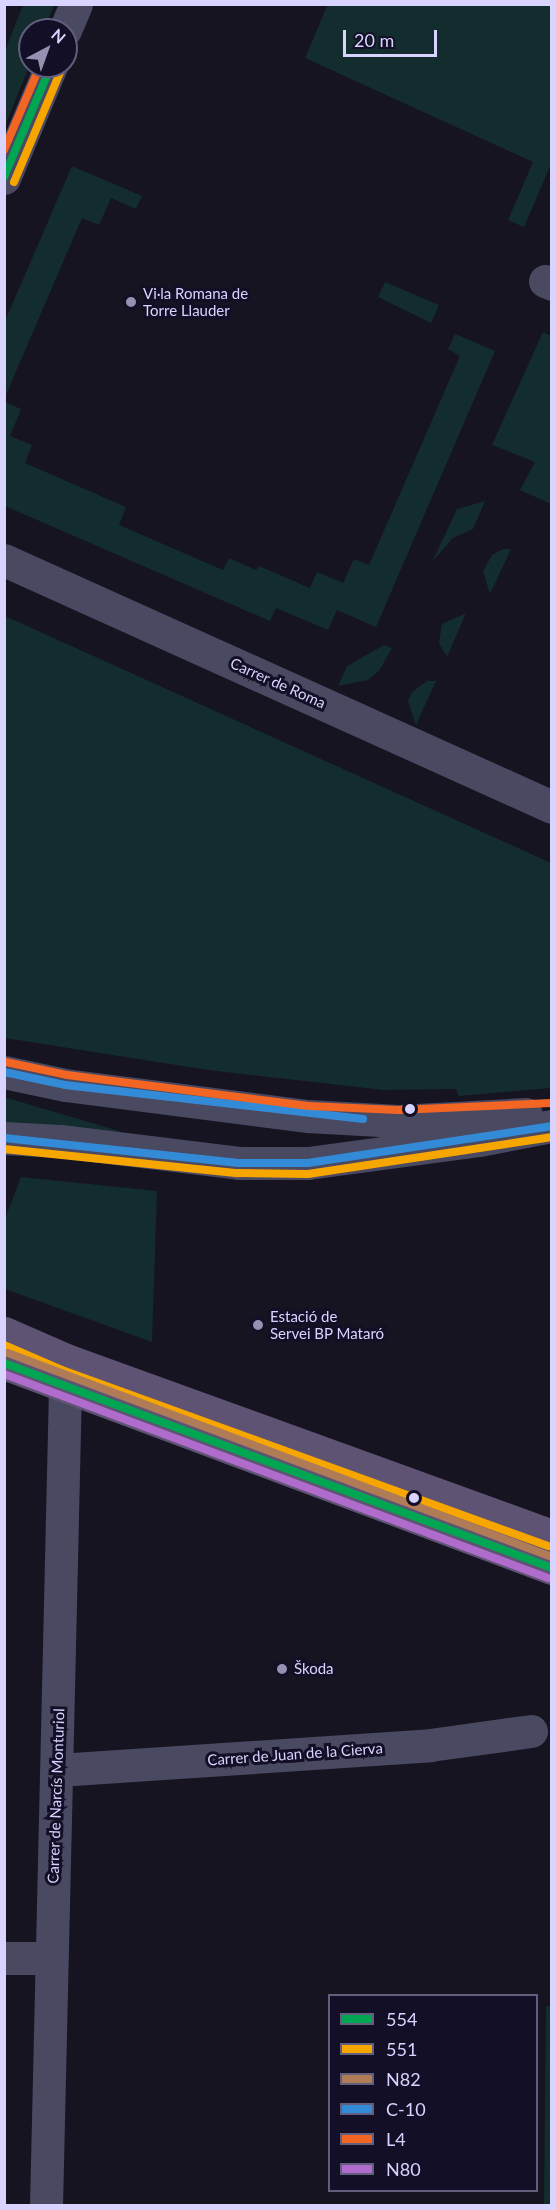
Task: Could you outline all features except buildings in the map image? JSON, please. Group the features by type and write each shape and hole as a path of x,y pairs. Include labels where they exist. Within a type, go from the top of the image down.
{"main road":[{"path":"4,1333 66,1360 552,1536"},
{"path":"4,1363 552,1568"}],"street":[{"path":"70,18 76,4"},
{"path":"4,178 46,78"},
{"name":"Carrer de Roma","path":"4,560 552,807"},
{"path":"4,1072 64,1085 308,1116 398,1121 552,1113"},
{"path":"4,1138 60,1141 239,1163 308,1163 479,1140 552,1126"},
{"name":"Carrer de Narcís Monturiol","path":"46,2205 50,1958 58,1770 65,1386"},
{"name":"Carrer de Juan de la Cierva","path":"58,1770 430,1745 531,1731"},
{"path":"4,1958 50,1958"}],"green space":[{"path":"328,4 551,5 551,164 524,227 508,220 533,162 305,58"},
{"path":"23,5 54,5 49,18 18,18 18,78 24,78 5,126 5,51"},
{"path":"72,166 142,196 136,209 111,198 99,225 82,218 5,397 5,321"},
{"path":"385,282 439,305 431,323 378,297"},
{"path":"543,332 551,336 551,504 520,490 535,462 492,445"},
{"path":"455,334 495,351 376,627 337,610 328,630 276,608 270,621 5,506 5,402 21,409 10,436 32,445 25,463 126,507 119,525 223,570 229,558 256,570 259,566 310,588 317,572 343,583 354,559 369,565 460,356 448,349"},
{"path":"485,501 473,529 453,538 432,562 457,509"},
{"path":"503,549 511,549 490,594 483,571 492,555"},
{"path":"466,613 447,657 439,643 442,624"},
{"path":"5,616 551,863 551,1088 459,1096 456,1089 383,1090 208,1070 5,1038"},
{"path":"384,645 392,648 379,671 368,680 338,686 347,666"},
{"path":"427,681 436,681 416,725 408,701 412,692"},
{"path":"4,1097 119,1131 123,1134 5,1124"},
{"path":"21,1177 157,1191 152,1342 5,1289 5,1219"},
{"path":"546,2006 552,2006 551,2206 544,2205"}],"transit line":[{"name":"L4","path":"4,150 35,78"},
{"name":"554","path":"4,177 46,78"},
{"name":"551","path":"14,182 58,78"},
{"name":"L4","path":"6,1062 67,1075 309,1106 398,1110 551,1103"},
{"name":"C-10","path":"4,1072 65,1085 363,1119"},
{"name":"C-10","path":"4,1138 239,1163 308,1163 552,1126"},
{"name":"551","path":"4,1149 238,1173 308,1174 552,1137"},
{"name":"551","path":"4,1345 62,1370 548,1546"},
{"name":"N82","path":"8,1353 552,1557"},
{"name":"554","path":"4,1363 552,1568"},
{"name":"N80","path":"4,1374 548,1578"}],"place":[{"name":"Vi·la Romana de Torre Llauder","path":"131,302"},
{"name":"Estació de Servei BP Mataró","path":"258,1325"},
{"name":"Škoda","path":"282,1669"}]}
